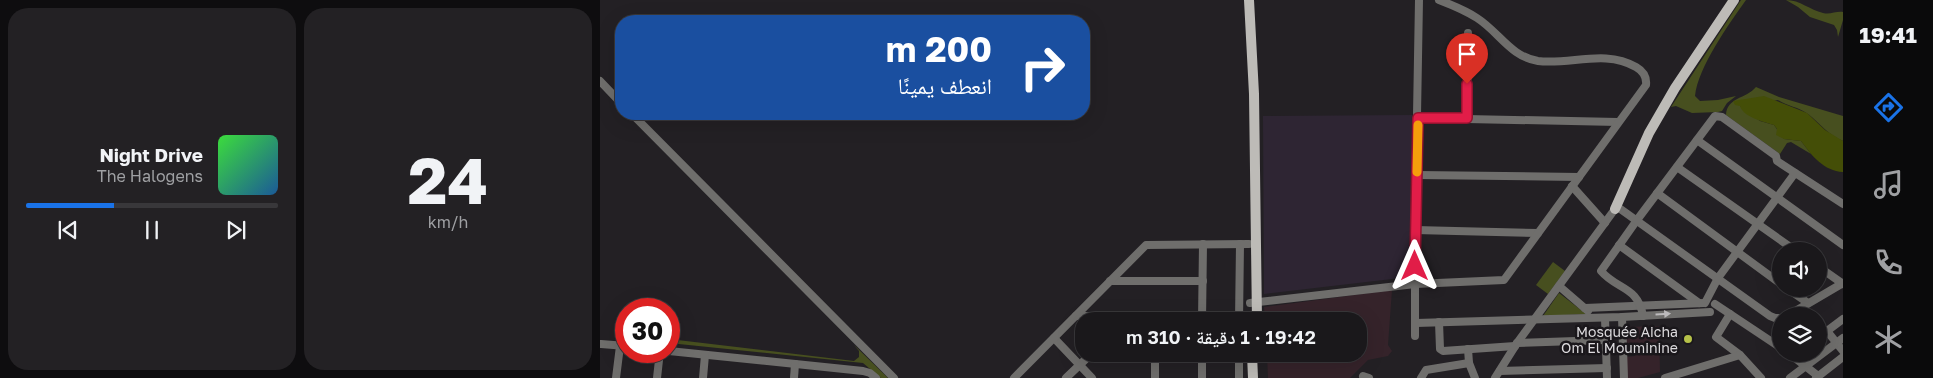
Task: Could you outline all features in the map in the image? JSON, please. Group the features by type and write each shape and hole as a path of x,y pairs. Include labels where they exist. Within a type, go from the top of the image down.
{"main road":[{"path":"1243,0 1249,108 1244,244 1253,302"},
{"path":"1249,0 1254,94 1253,312"},
{"path":"1615,209 1654,126 1675,88 1734,0"},
{"path":"1252,362 1253,378"},
{"path":"1259,362 1260,378"}],"street":[{"path":"1415,336 1419,0"},
{"path":"1253,302 1415,284 1504,280 1646,85 1645,74 1624,61 1607,58 1540,61 1524,58 1478,18 1439,0"},
{"path":"1467,118 1468,33"},
{"path":"600,81 615,97"},
{"path":"1643,316 1641,306 1636,297 1601,271 1712,119 1718,116 1776,156 1777,161 1843,204"},
{"path":"1418,118 1618,122"},
{"path":"638,120 894,378"},
{"path":"1697,140 1843,246"},
{"path":"1677,167 1783,242"},
{"path":"1703,303 1718,278 1795,173"},
{"path":"1417,176 1579,177"},
{"path":"1572,186 1605,223"},
{"path":"1657,193 1772,277"},
{"path":"1495,378 1516,345 1615,209 1621,208 1772,317"},
{"path":"1415,230 1538,233"},
{"path":"1202,312 1203,244"},
{"path":"1080,312 1146,245 1244,244 1239,312"},
{"path":"1619,245 1703,303 1705,309 1710,312"},
{"path":"1802,307 1843,283 1827,272"},
{"path":"1110,281 1203,280"},
{"path":"1559,286 1585,308 1601,318 1606,340 1607,378"},
{"path":"1799,297 1808,303"},
{"path":"1585,308 1703,303 1709,300 1772,342"},
{"path":"1416,323 1534,321 1710,312 1714,309 1715,304"},
{"path":"1730,314 1716,337 1740,355 1761,378"},
{"path":"1014,378 1075,317"},
{"path":"1622,317 1624,378"},
{"path":"1843,319 1827,331 1840,341 1843,351"},
{"path":"1439,322 1441,350 1468,350 1516,345 1606,340"},
{"path":"1054,338 1092,378"},
{"path":"1790,378 1840,341"},
{"path":"601,344 615,345"},
{"path":"1468,350 1469,363 1475,378"},
{"path":"680,352 863,370 876,378"},
{"path":"703,378 705,355"},
{"path":"1665,378 1740,355"},
{"path":"1802,362 1817,377 1843,357"},
{"path":"1066,378 1083,362"},
{"path":"1155,362 1155,378"},
{"path":"1202,362 1202,378"},
{"path":"1239,362 1239,378"},
{"path":"616,378 619,363"},
{"path":"657,378 659,363"},
{"path":"1420,378 1426,370 1469,363"},
{"path":"794,378 795,364"},
{"path":"1500,371 1547,374 1607,368"}],"shaded area":[{"path":"1412,115 1409,277 1264,294 1263,116"},
{"path":"1392,290 1388,345 1392,351 1388,356 1367,361 1367,312 1264,312 1264,307"},
{"path":"1659,326 1660,372 1638,378 1627,378 1626,357 1635,356 1635,348 1626,348 1626,327"},
{"path":"1267,362 1366,362 1350,378 1268,378"}],"green space":[{"path":"1741,0 1746,0 1708,59 1697,85 1695,96 1700,101 1736,96 1727,103 1722,111 1718,112 1692,113 1676,106 1671,107"},
{"path":"1786,0 1791,0 1823,13 1843,12 1843,20 1838,37 1834,25 1810,17"},
{"path":"1756,87 1779,97 1843,116 1843,141 1828,132 1812,117 1778,100 1740,106 1760,121 1774,125 1784,139 1801,141 1811,154 1791,142 1787,143 1780,154 1726,115 1727,109 1733,101"},
{"path":"1764,96 1807,113 1825,130 1843,141 1843,172 1824,166 1801,141 1784,139 1776,135 1777,129 1774,125 1749,116 1740,106 1735,105 1733,101"},
{"path":"1553,262 1565,271 1548,294 1536,285"},
{"path":"1559,293 1586,314 1543,316"},
{"path":"680,340 854,361 859,357 859,351 854,345 888,378 881,378 863,363 680,344"}],"slow traffic":[{"path":"1417,172 1418,125"}],"place":[{"name":"Mosquée Aicha Om El Mouminine","path":"1688,339"}],"route":[{"path":"1415,266 1418,118 1467,118 1467,84"}]}
